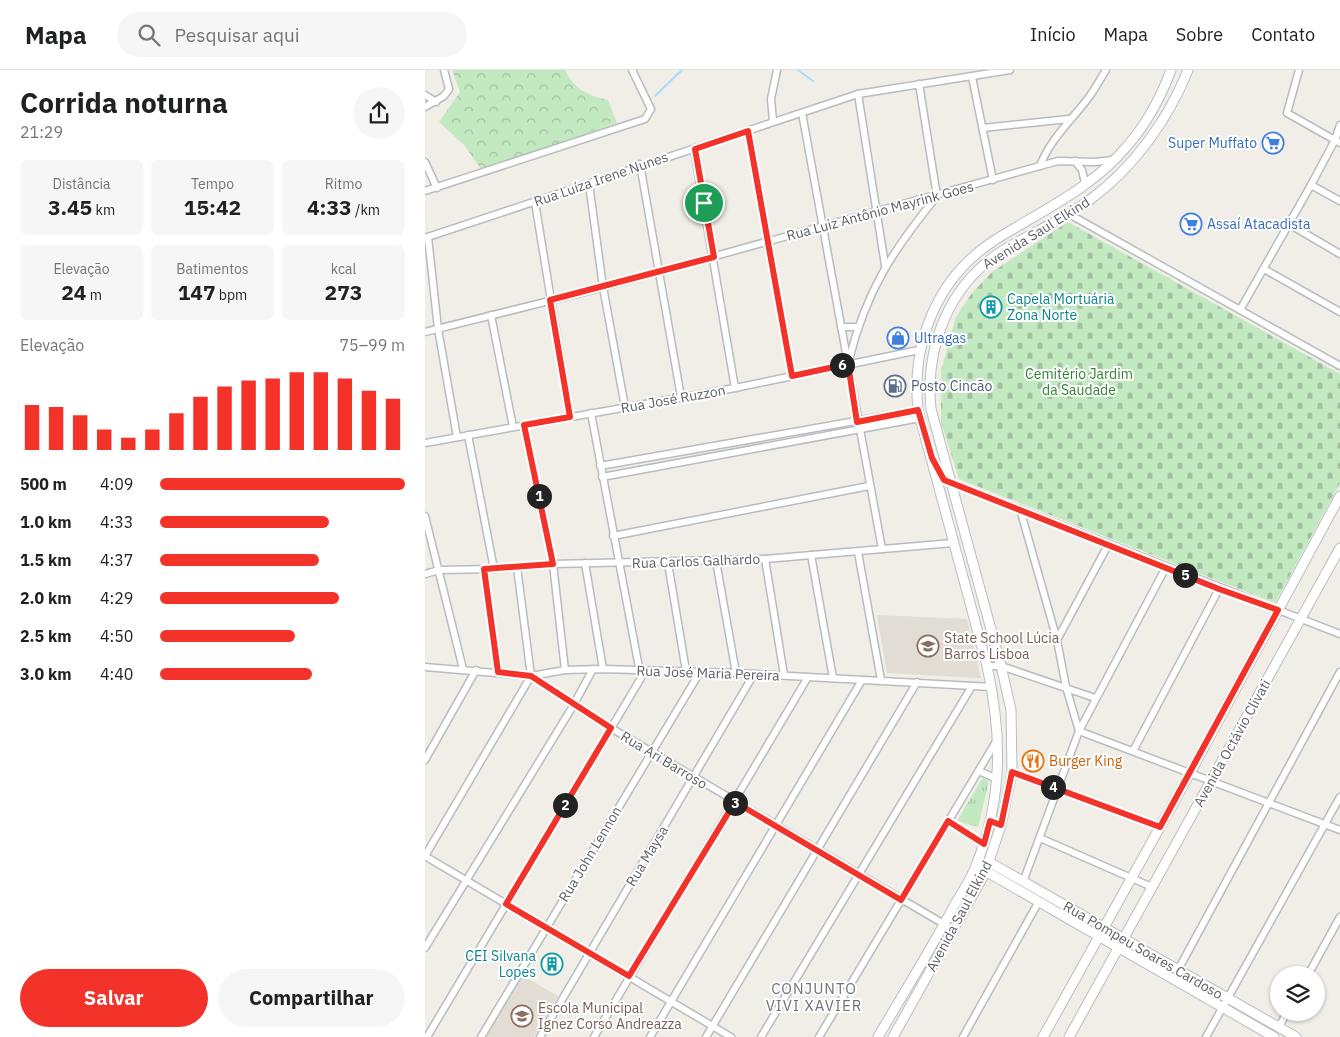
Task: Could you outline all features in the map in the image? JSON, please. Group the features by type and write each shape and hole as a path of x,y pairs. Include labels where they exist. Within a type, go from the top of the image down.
{"main road":[{"name":"Avenida Saul Elkind","path":"877,1037 944,925 977,865 990,821 997,779 999,737 992,687 919,414 916,382 919,350 940,297 970,260 995,240 1058,203 1085,183 1128,146 1148,118 1171,70"},
{"name":"Avenida Saul Elkind","path":"893,1037 985,873 1001,825 1012,772 1011,710 1001,666 931,409 929,380 939,331 951,304 969,280 1003,251 1069,214 1106,187 1139,153 1161,123 1188,70"},
{"path":"1069,214 1066,209 1067,203 1080,193 1085,183"},
{"path":"919,350 927,352 929,380"},
{"path":"932,458 942,478 950,482"},
{"name":"Avenida Octávio Clivati","path":"1043,1037 1191,773 1340,496"},
{"name":"Avenida Octávio Clivati","path":"1069,1037 1340,548"},
{"path":"990,821 1001,825"},
{"path":"984,844 985,852 981,865 985,873"},
{"name":"Rua Pompeu Soares Cardoso","path":"989,862 1296,1037"},
{"name":"Rua Pompeu Soares Cardoso","path":"985,873 1273,1037"}],"street":[{"path":"425,107 444,96 449,89 444,70"},
{"path":"425,192 645,119 651,109 632,70"},
{"path":"773,122 771,99 777,70"},
{"name":"Rua Luíza Irene Nunes","path":"427,237 589,184 640,164 695,149 858,94 1010,70"},
{"path":"1040,166 1045,153 1069,119 1089,97 1106,70"},
{"path":"1299,70 1287,113 1338,141"},
{"path":"972,77 993,180"},
{"path":"848,364 857,327 885,265 937,196 919,84"},
{"path":"858,94 885,265"},
{"path":"425,95 436,102"},
{"path":"802,113 857,422 882,549"},
{"path":"983,128 1069,119"},
{"path":"1240,310 1338,141 1340,124"},
{"path":"748,131 792,376"},
{"path":"695,149 735,388"},
{"name":"Rua Luiz Antônio Mayrink Goes","path":"425,332 659,272 1040,166 1059,162 1113,160"},
{"path":"1075,161 1082,170 1085,183"},
{"path":"425,162 437,188"},
{"path":"640,164 681,398"},
{"path":"589,184 603,287 625,407"},
{"path":"1311,185 1340,201"},
{"path":"535,202 570,417"},
{"path":"1069,214 1340,366"},
{"path":"1289,224 1340,254"},
{"path":"427,237 438,329 457,437"},
{"path":"1264,269 1340,312"},
{"path":"491,315 513,427"},
{"path":"841,326 857,327"},
{"name":"Rua José Ruzzon","path":"425,443 735,388 919,350"},
{"path":"427,1037 639,683 641,670 618,564 591,413"},
{"path":"600,466 857,422 919,414"},
{"path":"602,477 859,430 919,414"},
{"path":"524,425 553,564 565,670"},
{"path":"468,435 494,569"},
{"path":"950,482 1108,546 1340,634"},
{"path":"613,536 869,486"},
{"path":"1020,510 1057,640 1066,687 1079,731"},
{"path":"425,516 463,669"},
{"name":"Rua Carlos Galhardo","path":"425,574 439,570 494,569 553,564 668,563 765,559 953,543"},
{"path":"1057,640 1108,546"},
{"path":"859,552 881,680"},
{"path":"811,556 833,678"},
{"path":"765,559 784,675"},
{"path":"716,561 736,673"},
{"path":"585,563 603,669"},
{"path":"668,563 686,671"},
{"path":"517,567 531,676 425,856 731,1037"},
{"path":"1023,882 1079,731 1166,568"},
{"path":"484,569 498,672"},
{"path":"1133,751 1219,589"},
{"path":"987,666 1001,666 1095,698"},
{"name":"Rua José Maria Pereira","path":"425,667 531,676 565,670 603,669 784,675 992,687"},
{"path":"425,948 573,706 593,669"},
{"path":"425,760 476,670"},
{"name":"Rua John Lennon","path":"481,1037 700,672"},
{"path":"1178,970 1267,802 1340,672"},
{"name":"Rua Maysa","path":"540,1037 754,674"},
{"name":"Rua Ari Barroso","path":"531,676 573,706 954,930"},
{"path":"594,1037 808,677"},
{"path":"650,1037 862,680"},
{"path":"706,1037 917,682"},
{"path":"761,1037 972,686"},
{"path":"1079,731 1340,830"},
{"path":"819,1037 999,737"},
{"path":"979,771 997,779"},
{"path":"1012,772 1160,827"},
{"path":"1206,1037 1340,797"},
{"path":"948,821 984,844"},
{"path":"1040,838 1152,886"},
{"path":"963,1037 1037,903"},
{"path":"1312,966 1340,917"},
{"path":"1279,1027 1282,1021"}],"shaded area":[{"name":"State School Lúcia Barros Lisboa","path":"877,615 967,619 981,678 887,673"},
{"name":"Escola Municipal Ignez Corso Andreazza","path":"523,976 558,996 534,1037 486,1037"}],"green space":[{"path":"452,70 565,70 582,91 608,100 617,123 481,169 464,145 439,122 460,92"},
{"name":"Cemitério Jardim da Saudade","path":"1068,222 1340,374 1340,483 1275,603 959,479 941,422 941,371 956,317 972,293 992,272"},
{"path":"983,777 989,781 978,827 957,821"}],"waterway":[{"path":"655,96 682,70"},
{"path":"798,70 813,81"}],"place":[{"name":"Super Muffato","path":"1273,143"},
{"name":"Assaí Atacadista","path":"1191,224"},
{"name":"Capela Mortuária Zona Norte","path":"991,307"},
{"name":"Ultragas","path":"898,338"},
{"name":"Posto Cincão","path":"895,386"},
{"name":"State School Lúcia Barros Lisboa","path":"928,646"},
{"name":"Burger King","path":"1033,761"},
{"name":"CEI Silvana Lopes","path":"552,964"},
{"name":"Escola Municipal Ignez Corso Andreazza","path":"522,1016"}],"district":[{"name":"CONJUNTO VIVI XAVIER","path":"814,998"}],"route":[{"path":"748,131 792,376 848,364 857,422 918,410 932,458 944,480 1108,546 1278,610 1160,827 1012,772 1001,825 990,821 984,844 948,821 901,900 735,802 629,976 506,904 611,728 573,706 531,676 498,672 484,569 553,564 524,425 570,417 550,300 714,257 704,203 695,149 748,131"}]}
